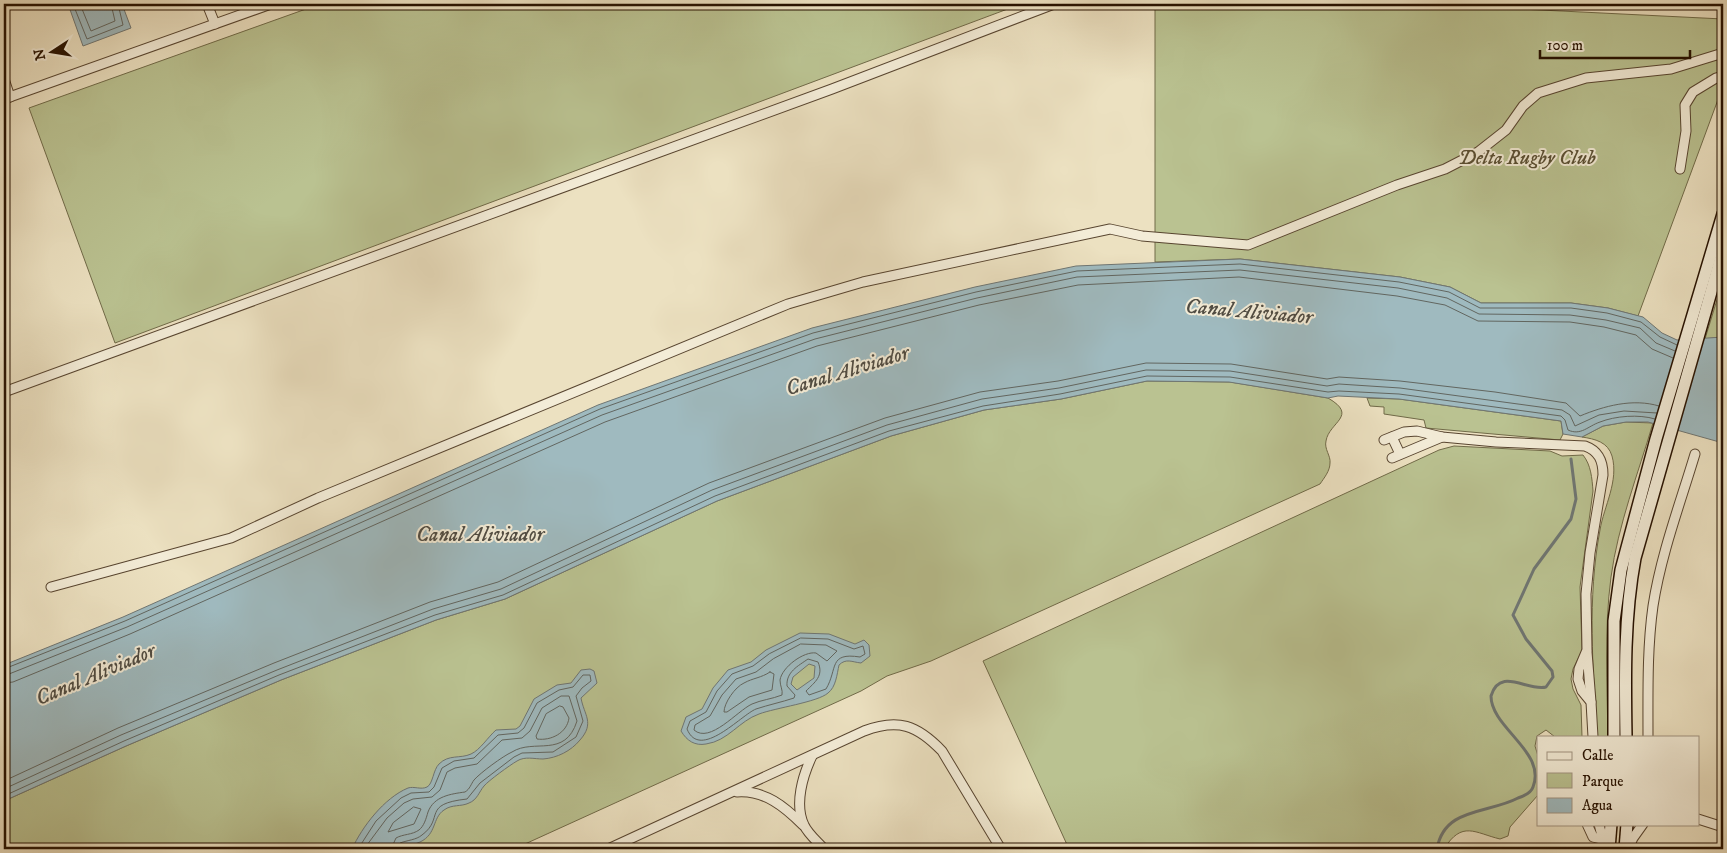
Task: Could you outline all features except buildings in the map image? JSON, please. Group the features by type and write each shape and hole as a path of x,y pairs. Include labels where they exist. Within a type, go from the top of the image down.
{"main road":[{"path":"1614,736 1613,653 1617,590 1625,551 1661,441 1698,315 1723,214"},
{"path":"1698,315 1723,250"},
{"path":"1626,736 1626,642 1630,582 1661,441"},
{"path":"1609,845 1611,826"},
{"path":"1626,849 1627,826"}],"street":[{"path":"208,4 214,24"},
{"path":"4,79 7,98 271,4"},
{"path":"4,392 832,89 1054,4"},
{"path":"51,587 230,538 318,498 788,304 863,282 1110,228 1142,236 1248,245 1397,185 1445,169 1478,152 1506,130 1522,106 1538,93 1586,78 1671,69 1723,54"},
{"path":"1680,169 1686,131 1685,105 1693,92 1723,76"},
{"path":"1442,436 1396,456 1388,439 1416,431 1496,442 1585,446 1596,451 1603,464 1603,475 1586,586 1587,650 1579,669 1578,679 1582,691 1591,702 1593,736"},
{"path":"1648,736 1649,663 1653,607 1666,551 1695,454"},
{"path":"608,849 879,725 892,723 904,725 930,740 942,751 1001,849"},
{"path":"804,825 800,793 805,771 812,756"},
{"path":"733,792 746,791 763,796 787,809 804,825 824,849"},
{"path":"1700,820 1723,828"},
{"path":"1588,826 1593,837 1609,845"},
{"path":"1600,826 1609,845"},
{"path":"1626,849 1642,826"}],"green space":[{"path":"320,4 1021,4 115,343 29,108"},
{"name":"Delta Rugby Club","path":"1155,4 1419,4 1723,19 1723,86 1638,316 1608,308 1571,303 1481,303 1450,287 1400,277 1240,259 1155,262"},
{"path":"1723,280 1723,337 1705,339"},
{"path":"1147,381 1230,382 1328,398 1337,404 1342,415 1328,434 1326,441 1330,460 1328,472 1320,484 931,661 887,676 861,691 514,849 4,849 4,801 126,746 281,680 436,620 505,599 717,501 891,436 984,410 1061,399"},
{"path":"1367,398 1399,399 1561,421 1563,434 1560,440 1426,428 1424,420 1384,414 1384,407 1370,406"},
{"path":"1626,422 1653,423 1623,519 1614,558 1609,597 1607,637 1608,736 1597,736 1592,634 1593,582 1600,530 1614,475 1614,465 1610,451 1604,444 1582,437 1603,426"},
{"path":"1454,446 1550,451 1562,456 1583,455 1588,463 1592,477 1593,491 1580,587 1582,651 1573,669 1571,679 1573,689 1581,705 1582,736 1554,736 1546,730 1537,736 1535,746 1537,753 1537,796 1510,827 1508,836 1500,839 1476,832 1463,832 1457,834 1444,849 1069,849 983,661 1439,450"}],"water":[{"path":"68,4 122,4 131,28 83,46"},
{"name":"Canal Aliviador","path":"1240,259 1400,277 1450,287 1481,303 1571,303 1608,308 1643,317 1662,333 1677,340 1723,337 1723,443 1648,422 1626,422 1603,426 1582,437 1563,434 1561,421 1399,399 1338,396 1328,398 1229,382 1147,381 1061,399 984,410 891,436 717,501 505,599 436,620 281,680 126,746 4,801 4,665 123,617 598,405 812,328 975,287 1076,266"},
{"path":"800,633 829,634 855,644 864,640 869,645 870,656 861,663 847,661 839,665 833,687 823,696 759,714 714,742 698,744 686,738 681,731 686,717 702,709 713,688 728,670 751,662 766,650","holes":["809,664 815,666 814,678 797,690 791,684 793,677"]},
{"path":"590,669 594,671 597,683 581,698 588,724 587,729 580,740 572,747 553,757 520,759 486,784 472,802 450,807 440,813 429,835 420,842 395,849 352,849 375,814 391,799 408,788 427,787 431,783 439,764 447,759 474,752 496,730 516,729 520,726 534,699 557,685 571,683 581,670"}],"waterway":[{"path":"1437,849 1441,835 1448,826 1458,819 1523,796 1529,793 1533,787 1535,774 1532,763 1526,751 1493,708 1491,696 1495,687 1501,683 1508,681 1539,688 1546,687 1553,677 1552,671 1526,639 1513,615 1534,569 1571,519 1576,499 1571,459"}]}
